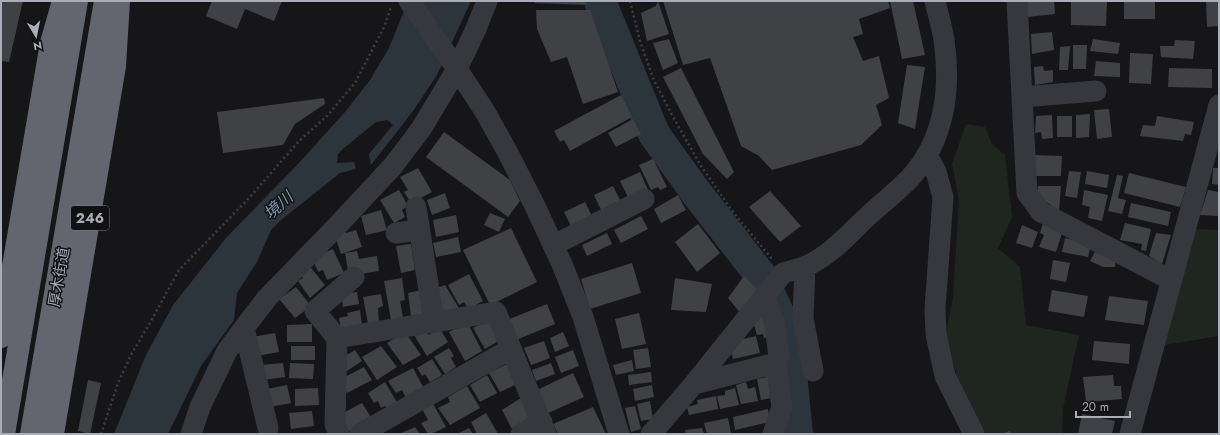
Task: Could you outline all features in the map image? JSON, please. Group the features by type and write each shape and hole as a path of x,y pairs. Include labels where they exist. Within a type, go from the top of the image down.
{"highway":[{"path":"1,337 51,43 63,1"},
{"name":"厚木街道","path":"4,434 77,1"},
{"name":"厚木街道","path":"31,434 105,1"},
{"name":"246","path":"53,434 114,66 119,1"}],"street":[{"path":"409,1 484,110 508,153 554,245 583,317 619,434"},
{"path":"191,434 200,407 227,351 266,298 338,225 393,166 421,129 475,31 487,1"},
{"path":"651,434 694,384 783,273 805,266 829,252 911,177 928,155 936,138 942,118 946,88 947,64 944,38 935,1"},
{"path":"1017,1 1027,193 1041,212 1171,280"},
{"path":"1022,97 1096,91"},
{"path":"1130,434 1219,106"},
{"path":"928,155 936,172 943,197 935,309 936,334 945,376 974,434"},
{"path":"554,245 644,200"},
{"path":"416,207 434,322"},
{"path":"396,233 419,230"},
{"path":"805,266 803,318 813,370"},
{"path":"339,434 335,424 337,338 315,310 354,277"},
{"path":"764,297 774,320 779,356 776,363 782,407 773,434"},
{"path":"337,338 496,312 544,428 521,434"},
{"path":"244,328 271,417"},
{"path":"360,434 511,348"},
{"path":"694,384 776,363"}],"path":[{"path":"101,434 118,383 131,355 179,270 250,197 299,141 327,116 355,83 384,27 393,1"},
{"path":"630,1 640,41 653,78 673,117 701,166 734,212 783,273"}],"shaded area":[{"path":"966,124 985,127 992,144 1005,155 1012,217 998,248 1020,267 1026,325 1079,335 1063,409 1062,434 984,434 957,378 946,333 953,297 959,200 952,164"},
{"path":"1194,229 1219,230 1219,336 1159,346"}],"water":[{"name":"境川","path":"408,1 471,1 437,75 413,111 371,165 369,154 393,125 387,120 376,122 344,148 338,154 337,163 354,162 356,169 340,173 281,220 271,230 257,262 237,293 234,320 201,366 168,434 114,434 146,355 173,305 226,238 298,164 345,112 370,80 389,48"}],"building":[{"path":"1,1 23,1 9,62 1,61"},
{"path":"212,1 282,1 274,21 245,9 237,29 206,16"},
{"path":"534,1 585,1 587,5 535,3"},
{"path":"658,1 669,34 647,41 641,13 656,6"},
{"path":"663,1 888,1 890,8 859,19 863,34 853,37 863,61 879,56 889,98 876,105 882,125 861,145 772,170 759,156 741,146 710,58 683,65"},
{"path":"890,1 913,1 925,55 902,59"},
{"path":"1025,1 1054,1 1055,14 1027,17"},
{"path":"1071,1 1107,1 1106,26 1071,25"},
{"path":"1124,1 1155,1 1155,19 1124,19"},
{"path":"1206,1 1219,1 1219,26 1207,27"},
{"path":"536,10 590,10 618,92 583,104 567,57 551,62 537,29"},
{"path":"1052,32 1054,50 1032,54 1031,34"},
{"path":"669,39 678,63 663,70 653,43"},
{"path":"1093,39 1120,43 1118,54 1090,51"},
{"path":"1175,40 1195,41 1193,59 1161,57 1160,46 1174,46"},
{"path":"1073,45 1087,45 1086,69 1073,69"},
{"path":"1070,46 1068,70 1059,70 1060,47"},
{"path":"1130,53 1153,54 1151,84 1129,83"},
{"path":"1096,61 1120,63 1120,77 1094,76"},
{"path":"907,65 925,67 915,129 898,123"},
{"path":"1043,66 1044,71 1053,70 1053,82 1035,85 1034,67"},
{"path":"681,68 734,172 727,179 703,154 663,77"},
{"path":"1169,68 1212,69 1212,88 1168,87"},
{"path":"621,95 632,117 570,151 564,140 560,142 554,131"},
{"path":"324,98 325,104 295,124 283,145 223,153 217,112"},
{"path":"1109,109 1112,137 1097,139 1094,110"},
{"path":"1090,114 1089,137 1076,138 1076,115"},
{"path":"1052,115 1053,138 1042,139 1041,132 1035,133 1036,116"},
{"path":"1057,116 1072,116 1072,137 1057,137"},
{"path":"1157,116 1194,122 1191,135 1185,134 1183,141 1140,136 1143,125 1155,126"},
{"path":"633,119 641,134 616,147 608,133"},
{"path":"444,132 510,180 520,201 508,217 426,157"},
{"path":"1034,155 1062,156 1061,176 1033,176"},
{"path":"653,159 667,187 660,190 658,187 651,190 639,165"},
{"path":"418,168 432,192 411,203 404,192 408,190 400,177"},
{"path":"1213,168 1219,168 1219,185 1212,184"},
{"path":"1069,171 1081,172 1077,198 1065,196"},
{"path":"1087,171 1109,175 1107,188 1085,184"},
{"path":"640,172 648,190 629,199 620,181"},
{"path":"1129,173 1186,187 1180,207 1124,193"},
{"path":"1117,175 1123,176 1118,198 1126,200 1122,214 1108,211"},
{"path":"613,186 621,202 602,212 594,195"},
{"path":"1038,186 1061,186 1059,211 1037,195"},
{"path":"399,190 408,206 402,210 405,217 394,223 380,200"},
{"path":"1084,190 1108,195 1102,221 1088,218 1090,207 1082,205"},
{"path":"1208,190 1219,192 1219,216 1200,215"},
{"path":"770,191 801,226 780,242 749,207"},
{"path":"445,193 450,208 432,215 427,200"},
{"path":"678,195 686,210 661,223 654,209"},
{"path":"585,202 592,216 571,226 564,212"},
{"path":"1131,203 1171,212 1168,226 1128,217"},
{"path":"381,210 387,230 366,235 361,216"},
{"path":"490,213 505,219 499,232 484,225"},
{"path":"456,215 459,232 436,237 433,220"},
{"path":"641,216 648,229 621,243 614,230"},
{"path":"1043,223 1063,230 1056,252 1039,247 1044,235 1040,233"},
{"path":"1125,223 1151,229 1146,251 1141,250 1142,244 1120,240"},
{"path":"698,224 720,253 697,272 675,242"},
{"path":"1022,225 1038,232 1032,248 1016,243"},
{"path":"511,228 537,282 490,305 463,250"},
{"path":"345,229 346,233 356,230 362,247 341,254 334,233"},
{"path":"607,233 612,244 587,256 582,245"},
{"path":"1156,233 1171,235 1162,264 1149,256"},
{"path":"458,237 461,252 436,257 433,243"},
{"path":"1065,238 1081,242 1092,240 1088,257 1062,252"},
{"path":"411,244 415,270 401,273 396,246"},
{"path":"1098,246 1116,255 1115,267 1103,267 1090,261"},
{"path":"333,249 344,273 327,280 323,270 318,272 312,258"},
{"path":"357,251 359,259 377,256 379,271 349,276 345,253"},
{"path":"1053,260 1070,263 1066,282 1050,279"},
{"path":"632,263 641,293 590,309 581,279"},
{"path":"308,264 325,285 310,298 298,281 303,278 298,273"},
{"path":"469,274 483,301 468,309 464,302 459,305 448,285"},
{"path":"744,276 759,291 741,314 728,298"},
{"path":"402,278 405,300 400,301 403,318 391,320 384,281"},
{"path":"675,278 712,284 706,312 671,310"},
{"path":"445,285 460,310 441,314 437,288"},
{"path":"296,287 311,306 295,318 279,299"},
{"path":"421,290 425,314 411,316 408,293"},
{"path":"1052,290 1088,296 1084,317 1048,311"},
{"path":"357,292 359,304 343,307 341,294"},
{"path":"381,294 383,306 378,308 379,322 368,324 363,297"},
{"path":"1109,296 1148,301 1144,325 1105,320"},
{"path":"547,304 555,324 516,340 507,320"},
{"path":"360,310 362,326 341,329 339,318 348,316 347,313"},
{"path":"639,313 646,344 622,349 615,319"},
{"path":"767,314 773,336 764,338 763,334 757,335 752,318"},
{"path":"489,320 500,340 485,349 473,328"},
{"path":"467,322 482,351 465,361 449,332"},
{"path":"312,324 312,342 287,342 287,325"},
{"path":"424,329 428,335 440,329 448,342 427,356 414,335"},
{"path":"405,332 421,355 403,365 387,343"},
{"path":"563,332 569,346 555,352 550,338"},
{"path":"275,333 279,352 256,356 252,337"},
{"path":"756,336 760,353 733,359 731,350 736,349 735,341"},
{"path":"544,341 550,358 531,365 524,348"},
{"path":"1094,341 1130,344 1129,364 1092,360"},
{"path":"291,346 315,346 315,360 291,360"},
{"path":"381,346 397,367 377,380 362,357"},
{"path":"449,348 454,356 451,358 456,367 445,374 434,357"},
{"path":"648,348 651,367 636,369 633,350"},
{"path":"355,350 362,361 347,371 340,359"},
{"path":"573,350 579,366 561,373 555,357"},
{"path":"432,359 442,375 430,382 425,374 422,376 417,368"},
{"path":"632,360 634,371 616,375 613,365"},
{"path":"283,363 285,377 262,380 260,365"},
{"path":"290,363 314,364 313,379 289,378"},
{"path":"551,363 555,374 536,381 532,370"},
{"path":"507,364 517,384 500,392 489,373"},
{"path":"364,367 372,380 347,393 339,380"},
{"path":"413,368 426,392 407,400 402,390 396,393 388,381"},
{"path":"651,372 652,382 629,385 628,375"},
{"path":"573,373 584,397 546,414 535,391"},
{"path":"487,375 497,393 480,402 470,385"},
{"path":"1113,375 1114,386 1121,386 1122,399 1086,402 1083,377"},
{"path":"772,376 777,397 761,400 757,379"},
{"path":"88,380 101,383 90,434 78,431"},
{"path":"385,382 398,404 388,410 385,406 381,408 378,401 374,403 368,393"},
{"path":"746,382 748,389 755,387 758,401 741,404 736,385"},
{"path":"287,385 291,403 270,407 267,389"},
{"path":"652,385 654,397 635,401 633,389"},
{"path":"467,386 480,408 450,425 438,408 450,402 448,397"},
{"path":"318,388 319,405 295,406 295,389"},
{"path":"735,388 739,405 720,409 717,396 725,395 725,391"},
{"path":"524,396 537,418 513,431 502,410"},
{"path":"716,396 718,409 689,415 687,407 698,404 697,400"},
{"path":"431,400 446,427 428,434 421,423 428,420 420,405"},
{"path":"650,401 653,419 641,421 637,404"},
{"path":"362,403 372,419 347,432 337,416"},
{"path":"635,406 641,429 631,432 625,408"},
{"path":"593,407 606,434 558,434 553,424"},
{"path":"768,409 770,422 735,430 733,417"},
{"path":"312,411 314,426 291,429 289,413"},
{"path":"486,413 498,434 477,434 471,422"},
{"path":"1082,414 1115,421 1112,434 1078,434"},
{"path":"728,418 731,433 707,434 704,423"},
{"path":"415,427 420,434 399,434"},
{"path":"469,428 473,434 457,434"},
{"path":"702,428 704,434 686,434 685,430"},
{"path":"1010,431 1011,434 1001,434"}],"waterway":[{"path":"600,1 654,134 695,191 761,276 781,319 789,354 797,434"}]}
